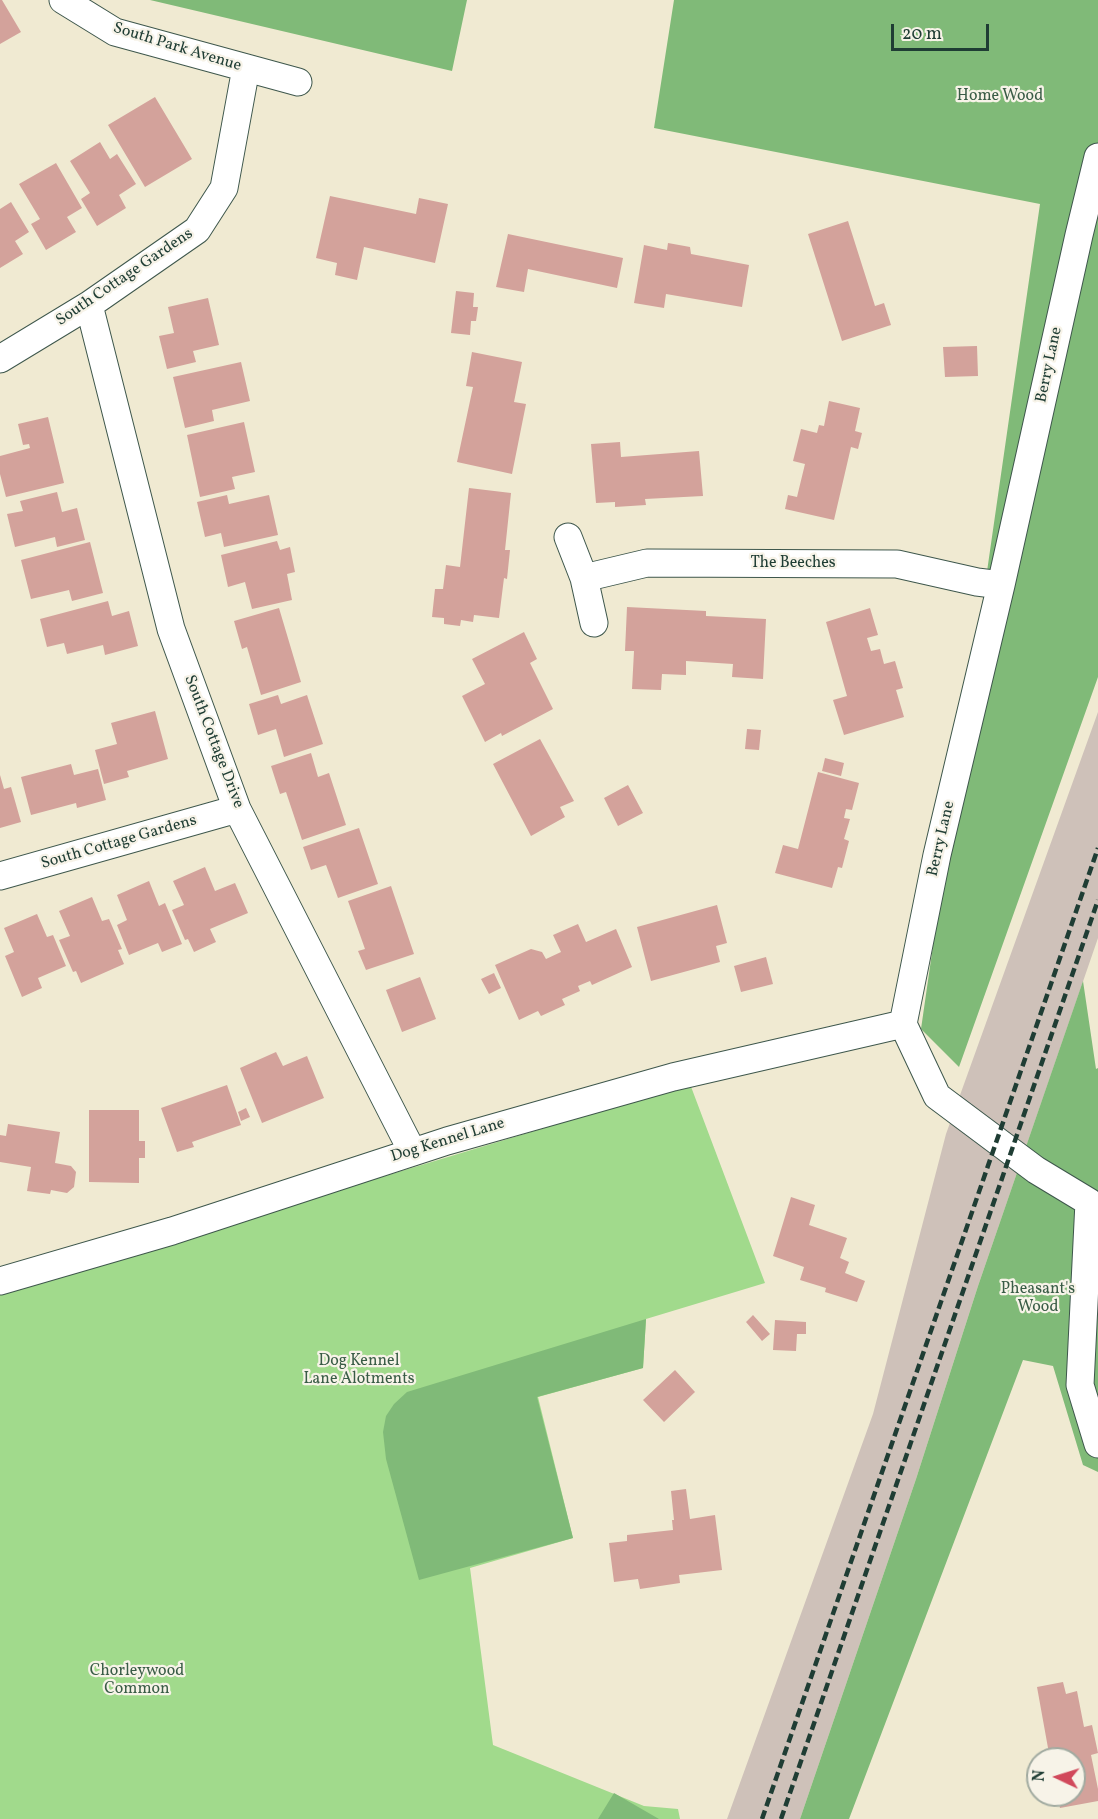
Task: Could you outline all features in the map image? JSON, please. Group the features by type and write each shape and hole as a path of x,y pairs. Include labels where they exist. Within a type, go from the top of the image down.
{"street":[{"name":"South Park Avenue","path":"63,0 115,32 298,81"},
{"name":"South Cottage Gardens","path":"0,359 89,305 197,230 224,188 246,68"},
{"name":"Berry Lane","path":"903,1024 937,855 1002,585 1078,235 1098,157"},
{"name":"South Cottage Drive","path":"89,305 171,629 237,809 412,1151"},
{"path":"568,537 584,578 594,622"},
{"name":"The Beeches","path":"584,578 647,563 897,564 977,582 1002,585"},
{"name":"South Cottage Gardens","path":"0,876 237,809"},
{"path":"903,1024 937,1096 1036,1170 1089,1203 1080,1386 1098,1444"},
{"name":"Dog Kennel Lane","path":"0,1281 172,1231 412,1151 673,1077 903,1024"}],"shaded area":[{"path":"1098,712 1098,938 978,1286 916,1479 800,1819 727,1819 873,1414 946,1134"}],"green space":[{"path":"150,0 467,0 452,71"},
{"name":"Home Wood","path":"674,0 1098,0 1098,677 959,1067 921,1029 1040,204 654,128"},
{"name":"Pheasant's Wood","path":"1083,981 1096,1069 1098,1068 1098,1472 1083,1465 1053,1366 1023,1360 849,1819 800,1819 916,1479 978,1286"},
{"name":"Dog Kennel Lane Alotments","path":"690,1084 765,1283 646,1319 643,1368 538,1397 573,1538 470,1568 493,1745 644,1806 678,1809 680,1819 0,1819 0,1294 175,1243 322,1195"},
{"path":"646,1319 643,1368 537,1397 573,1538 419,1580 386,1459 383,1432 386,1416 394,1404 407,1392"},
{"path":"614,1793 659,1819 598,1819"}],"building":[{"path":"0,0 21,32 0,44"},
{"path":"155,97 192,159 145,187 108,125"},
{"path":"100,142 110,159 117,154 136,184 119,195 126,208 97,226 81,199 90,193 70,161"},
{"path":"56,163 82,208 67,217 76,232 46,250 31,224 40,219 19,184"},
{"path":"330,196 416,214 419,198 448,204 435,263 364,247 357,280 335,275 337,263 316,258"},
{"path":"11,202 29,232 15,241 23,254 0,268 0,209"},
{"path":"848,221 875,306 884,303 891,325 842,341 808,234"},
{"path":"508,234 623,258 617,288 528,269 524,292 496,287"},
{"path":"668,243 690,247 691,254 749,265 742,307 666,294 664,308 634,303 644,245 667,250"},
{"path":"456,291 474,293 473,307 478,307 476,321 471,321 470,335 451,333"},
{"path":"208,298 219,345 193,351 196,362 167,369 159,336 174,333 168,307"},
{"path":"977,346 978,376 945,377 943,347"},
{"path":"472,352 522,362 514,402 526,404 512,474 457,462 473,387 466,386"},
{"path":"241,362 250,401 212,410 214,421 185,428 173,377"},
{"path":"829,401 860,408 855,431 862,433 858,449 851,447 834,520 785,509 788,495 797,497 805,464 793,461 801,429 817,433 819,425 824,426"},
{"path":"48,417 64,483 6,497 0,474 0,456 30,448 29,444 23,445 18,424"},
{"path":"244,422 255,472 232,477 235,489 200,497 187,435"},
{"path":"620,442 621,457 699,451 703,496 645,499 646,505 615,507 615,502 596,503 591,444"},
{"path":"469,488 511,493 505,550 510,550 499,618 474,615 473,622 461,620 460,626 444,624 444,618 432,617 435,589 443,589 446,565 460,567"},
{"path":"57,492 62,512 77,508 85,540 57,547 55,537 15,547 7,514 23,511 20,501"},
{"path":"227,495 229,504 269,495 278,535 224,547 221,533 205,537 197,502"},
{"path":"277,541 280,550 290,547 295,572 287,574 292,600 252,609 245,582 228,587 221,555"},
{"path":"90,542 103,593 72,601 69,590 31,599 21,560"},
{"path":"108,601 112,616 129,611 138,646 105,655 103,645 67,654 64,643 47,647 40,619"},
{"path":"627,607 706,611 706,616 766,619 763,679 732,677 733,664 686,661 686,675 662,674 661,690 632,689 634,651 625,651"},
{"path":"279,608 301,682 261,695 247,647 242,649 234,621"},
{"path":"870,608 878,635 867,638 871,651 880,649 884,664 895,661 903,688 896,690 904,717 844,735 833,700 847,696 826,622"},
{"path":"524,632 537,659 530,663 553,709 502,736 501,733 485,742 462,696 485,684 472,659"},
{"path":"278,695 281,704 307,695 323,744 284,757 276,729 258,735 249,704"},
{"path":"155,711 168,759 127,771 129,777 104,784 95,750 117,744 111,723"},
{"path":"747,729 761,730 759,750 745,749"},
{"path":"540,739 574,801 560,807 565,817 531,836 493,764"},
{"path":"311,753 318,777 329,773 346,825 302,840 286,792 280,794 271,766"},
{"path":"825,758 844,763 841,776 822,771"},
{"path":"71,764 74,775 98,769 106,800 77,808 76,803 31,815 21,777"},
{"path":"818,772 859,783 852,810 846,809 844,818 850,819 844,839 849,841 842,868 838,867 832,888 775,873 783,845 798,849"},
{"path":"0,775 4,789 11,787 21,822 0,828"},
{"path":"628,785 643,813 618,826 604,798"},
{"path":"359,828 378,884 338,898 326,865 311,870 303,847"},
{"path":"205,867 215,891 235,883 248,913 210,929 216,942 194,952 188,939 185,940 172,910 184,905 173,881"},
{"path":"149,881 159,906 165,903 182,944 162,952 158,943 129,955 117,925 127,920 117,895"},
{"path":"391,886 414,954 366,970 358,951 365,949 348,901"},
{"path":"92,897 102,921 109,919 122,949 118,950 124,964 81,983 76,971 73,972 59,940 70,936 59,911"},
{"path":"717,905 727,943 716,946 720,962 651,981 637,927"},
{"path":"37,914 47,937 53,935 66,966 38,978 42,988 22,997 5,956 14,952 4,928"},
{"path":"578,924 586,942 616,929 632,967 592,985 590,981 578,986 580,991 562,999 565,1005 541,1016 538,1011 519,1020 495,965 531,949 542,952 546,959 561,952 553,935"},
{"path":"766,957 773,984 741,992 734,966"},
{"path":"494,973 501,988 489,994 481,979"},
{"path":"420,977 436,1019 402,1032 386,990"},
{"path":"276,1052 283,1066 307,1056 324,1098 262,1123 240,1068"},
{"path":"227,1085 241,1125 192,1142 194,1147 177,1152 161,1108"},
{"path":"246,1108 250,1117 241,1121 238,1112"},
{"path":"89,1110 139,1110 139,1141 145,1141 145,1158 139,1158 139,1183 89,1182"},
{"path":"8,1124 60,1132 55,1163 71,1166 76,1172 74,1187 67,1193 51,1190 50,1194 27,1191 31,1167 0,1162 0,1135 6,1136"},
{"path":"791,1197 815,1205 809,1225 847,1238 840,1258 849,1262 845,1273 865,1281 857,1302 825,1292 826,1288 800,1280 804,1267 773,1256"},
{"path":"753,1315 770,1334 762,1341 746,1322"},
{"path":"775,1320 806,1322 806,1334 797,1334 796,1351 773,1350"},
{"path":"675,1370 695,1392 664,1422 643,1400"},
{"path":"686,1489 690,1519 715,1515 722,1570 679,1575 680,1583 640,1589 638,1579 614,1582 609,1543 627,1541 627,1535 673,1530 671,1491"},
{"path":"1063,1682 1066,1694 1077,1691 1084,1727 1092,1725 1098,1753 1091,1755 1098,1789 1098,1801 1086,1803 1086,1747 1048,1747 1037,1687"}],"railway":[{"path":"762,1819 1098,848"},
{"path":"781,1819 1098,900"}],"park label":[{"name":"Chorleywood Common","path":"137,1681"}]}
